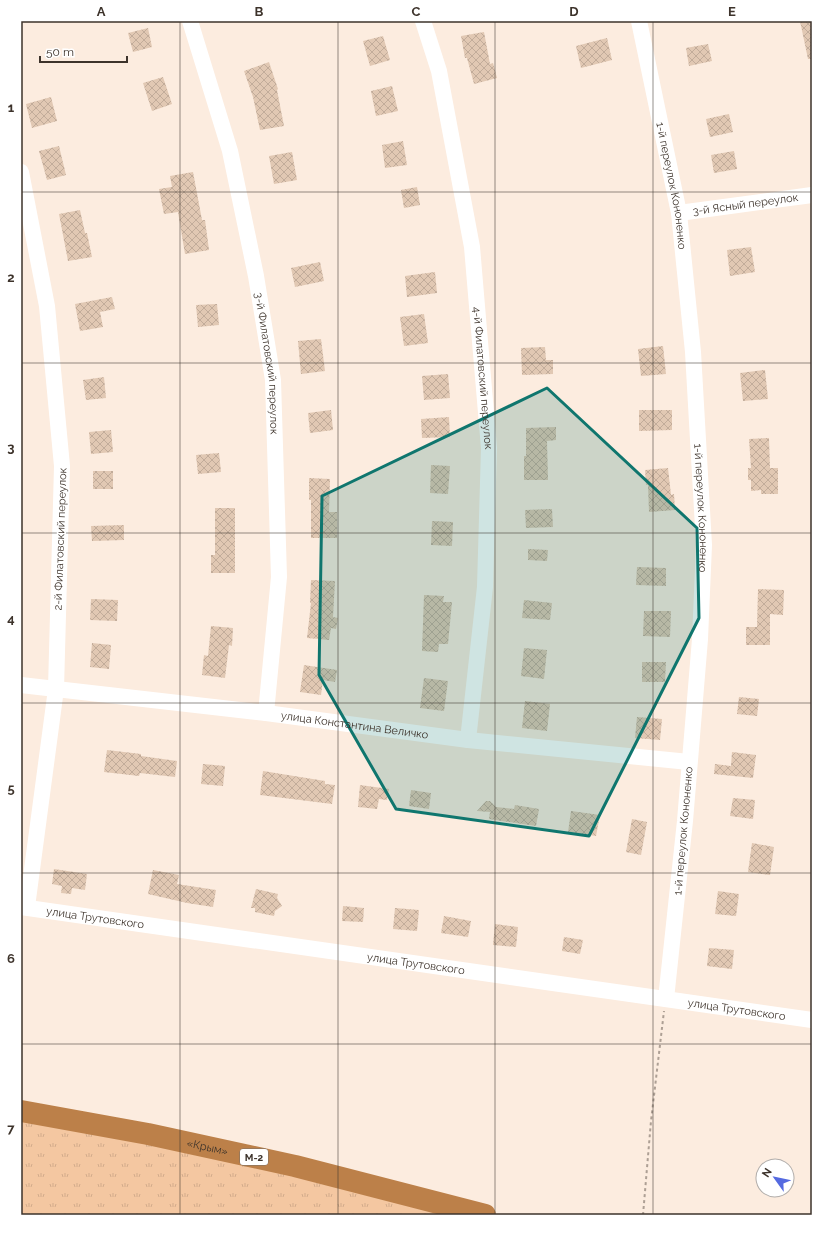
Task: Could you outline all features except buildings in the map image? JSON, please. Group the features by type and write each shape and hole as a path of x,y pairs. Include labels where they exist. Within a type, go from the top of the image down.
{"highway":[{"name":"«Крым»","path":"21,1111 148,1134 295,1166 485,1215"}],"street":[{"name":"3-й Филатовский переулок","path":"190,21 230,151 256,276 273,380 279,577 266,713"},
{"name":"4-й Филатовский переулок","path":"423,21 439,71 472,247 489,448 486,587 468,740"},
{"name":"1-й переулок Кононенко","path":"639,21 679,213 693,352 704,544 700,639 685,821 666,999"},
{"name":"2-й Филатовский переулок","path":"21,172 47,306 62,466 56,689 24,907"},
{"name":"3-й Ясный переулок","path":"679,213 812,195"},
{"name":"улица Константина Величко","path":"21,685 266,713 468,740 689,762"},
{"name":"улица Трутовского","path":"24,907 812,1020"}],"path":[{"path":"643,1215 651,1121 666,999"}],"highlighted area":[{"path":"547,388 697,528 699,618 589,836 396,809 319,675 322,496"}],"green space":[{"path":"21,1111 485,1215 21,1215"}]}
